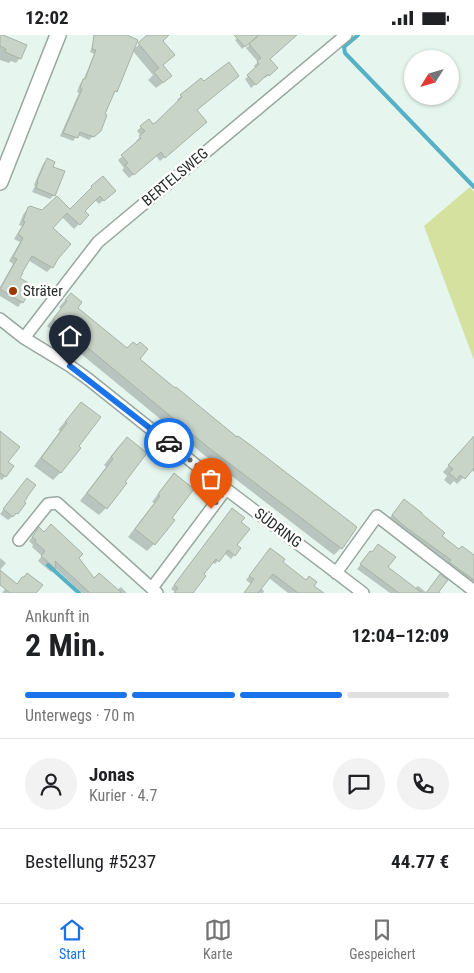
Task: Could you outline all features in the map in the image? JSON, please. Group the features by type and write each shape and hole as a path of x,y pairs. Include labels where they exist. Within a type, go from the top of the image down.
{"main road":[{"path":"0,182 58,35"}],"street":[{"name":"BERTELSWEG","path":"24,338 98,242 346,35"},
{"name":"SÜDRING","path":"0,319 24,338 88,379 226,489 363,593"},
{"name":"SÜDRING","path":"0,329 24,338"},
{"path":"19,540 48,504 57,503 155,591 226,489"},
{"path":"336,573 377,517 474,591"}],"green space":[{"path":"470,187 474,192 474,360 424,226"}],"building":[{"path":"0,35 27,45 21,59 5,52 6,49 0,46"},
{"path":"94,35 127,35 138,40 117,92 115,91 105,114 107,115 101,131 94,137 80,132 78,138 63,133 96,50 92,49"},
{"path":"147,35 169,35 163,41 175,55 163,65 172,76 163,83 154,72 159,68 138,43"},
{"path":"234,35 259,35 245,47"},
{"path":"259,35 297,35 270,59 278,68 256,85 247,75 259,64 257,61 261,58 249,44"},
{"path":"229,62 239,76 197,110 207,122 165,158 161,152 134,175 125,165 128,163 121,155 141,138 139,136 145,131 140,126 149,119 153,124 155,123 182,97 180,95 201,78 204,81"},
{"path":"47,158 55,162 53,167 65,171 55,196 36,188"},
{"path":"103,176 116,191 104,201 100,196 85,211 89,215 80,225 67,213 53,228 71,244 53,268 32,256 20,278 33,286 23,303 0,289 17,259 13,257 23,238 18,234 25,222 23,221 28,207 42,210 57,196 70,209"},
{"path":"71,293 82,302 78,308 127,348 133,342 137,345 140,342 148,349 140,359 175,388 357,527 342,549 209,448 53,319"},
{"path":"81,402 101,417 79,446 81,448 61,473 41,458"},
{"path":"0,431 20,447 8,462 14,466 6,477 0,473"},
{"path":"474,436 474,468 465,479 460,475 457,480 449,473 453,469 448,465"},
{"path":"127,437 147,453 107,509 87,493"},
{"path":"174,473 194,489 172,518 175,520 155,545 135,529 160,496 158,494"},
{"path":"27,478 36,485 24,502 26,503 18,514 16,513 13,517 3,509"},
{"path":"404,499 445,533 442,536 459,549 462,546 474,555 474,580 392,515"},
{"path":"232,508 245,518 241,522 250,529 237,545 241,548 235,556 228,550 219,562 216,559 204,574 206,576 193,593 174,593 178,588 174,585"},
{"path":"51,524 83,554 79,558 94,578 99,573 122,593 90,593 55,561 56,569 41,556 45,551 32,537 39,527 44,532"},
{"path":"378,544 396,557 388,567 422,593 399,593 360,564"},
{"path":"270,548 285,559 283,562 306,580 309,576 317,582 314,586 324,593 298,593 273,574 258,593 244,593 254,579 249,576"},
{"path":"0,570 17,584 27,573 43,585 36,593 10,593 0,585"},
{"path":"440,574 448,580 438,593 426,593"}],"waterway":[{"path":"358,35 344,47 345,53 474,187"},
{"path":"48,565 79,593"}],"way so far":[{"path":"169,443 226,489 211,509"}],"place":[{"name":"Sträter","path":"13,291"}],"route":[{"path":"70,366 169,443"}]}
